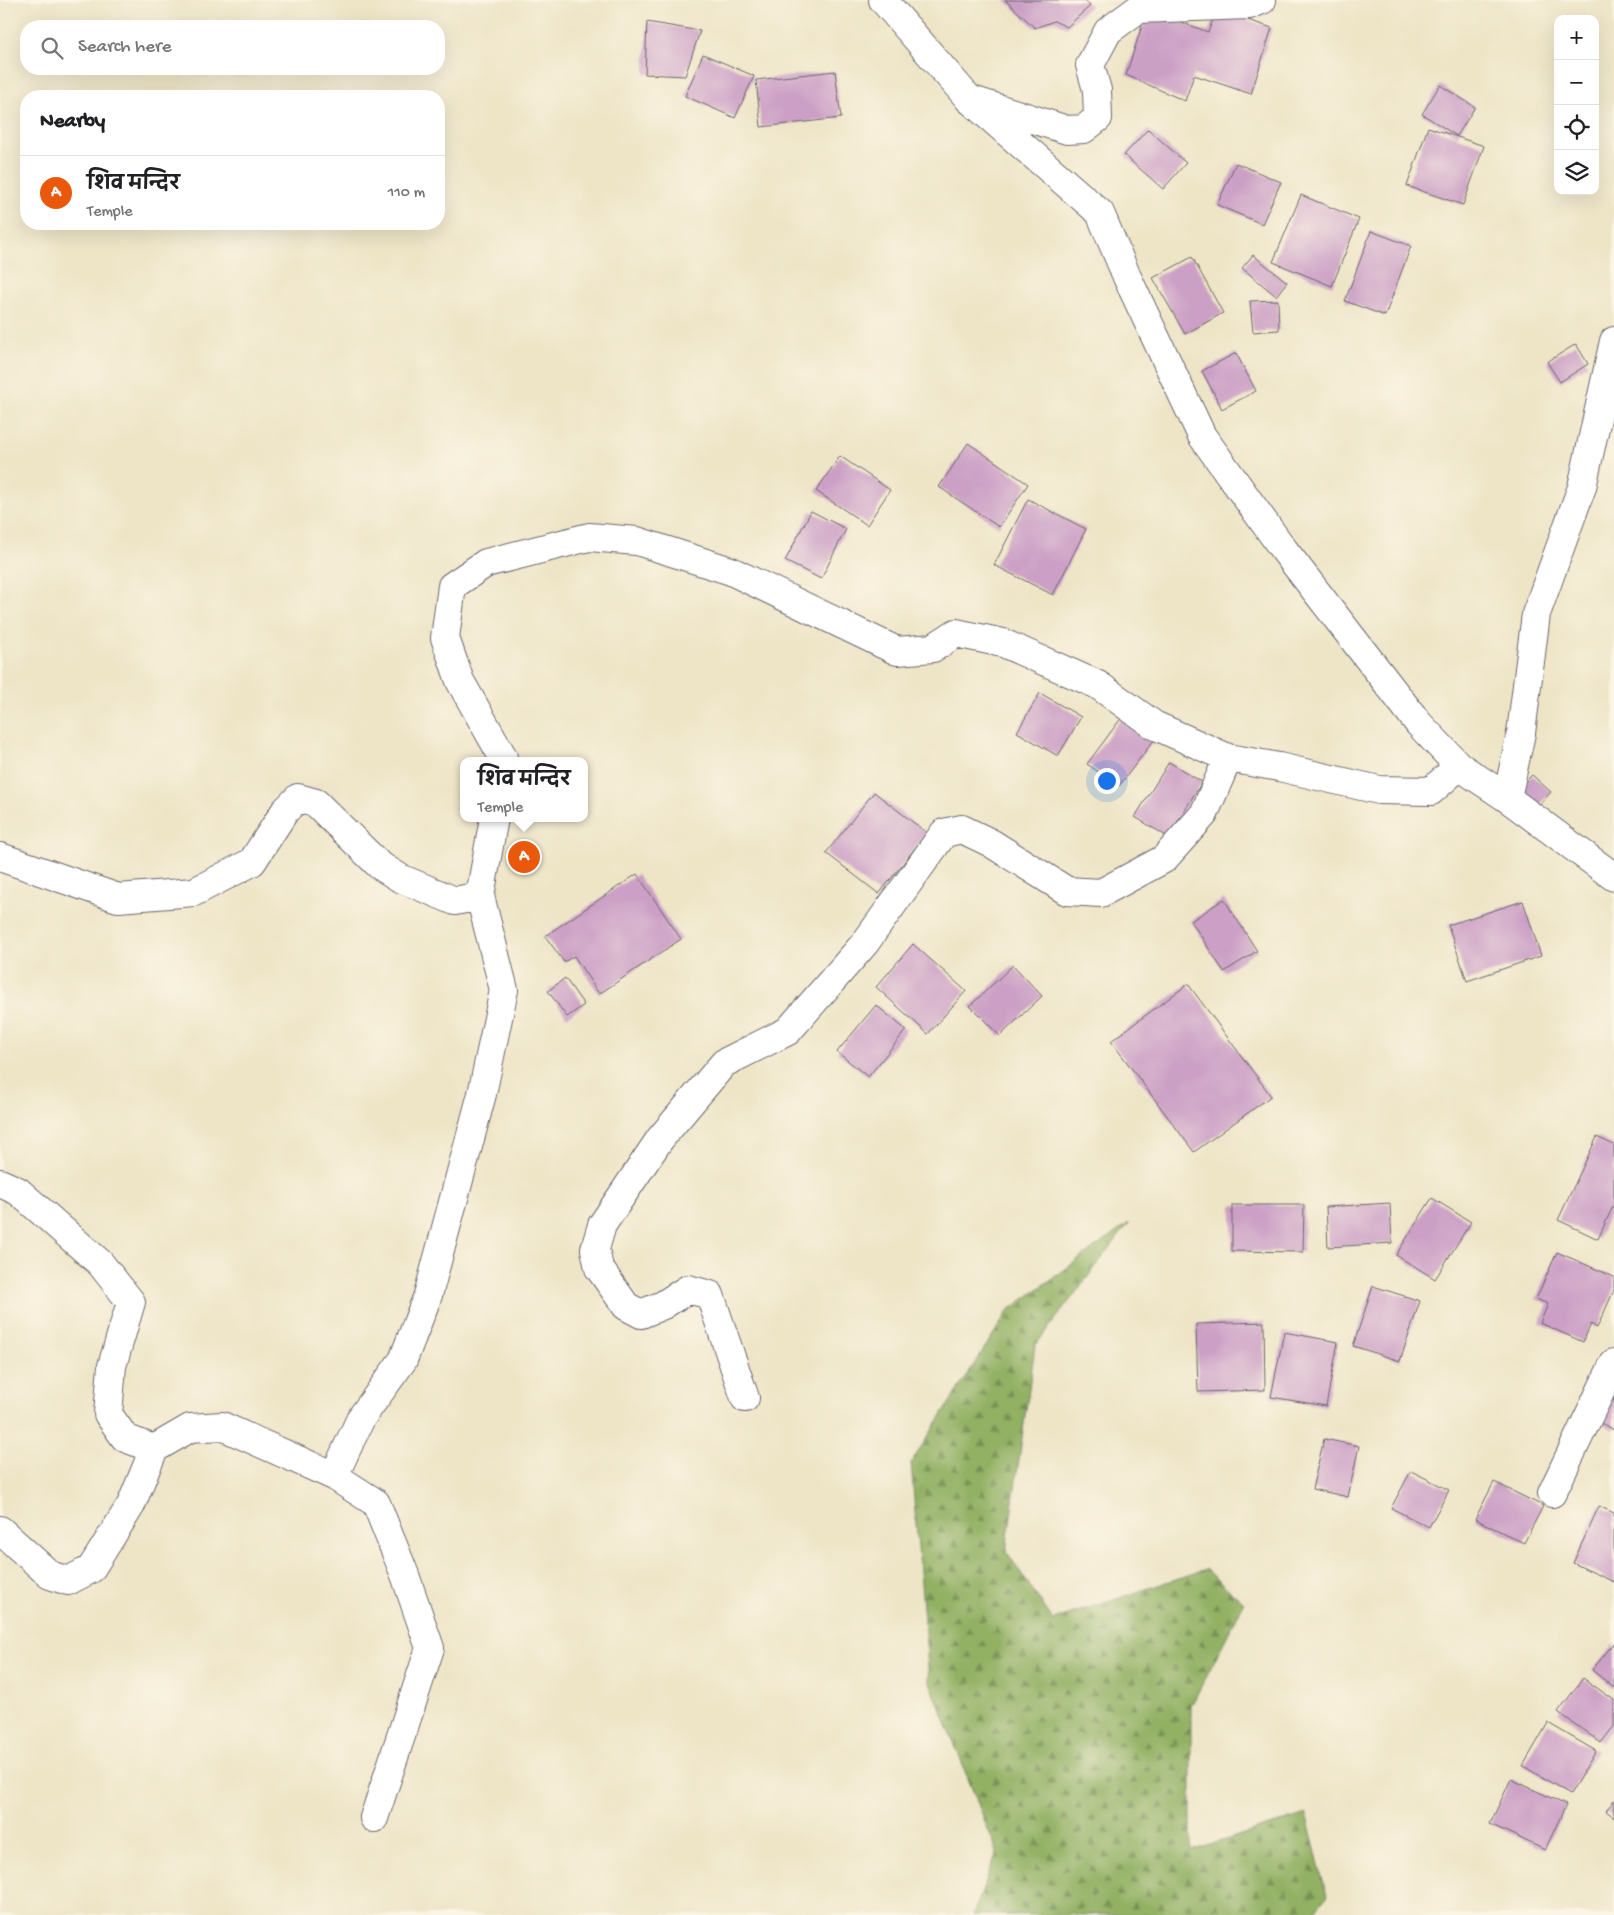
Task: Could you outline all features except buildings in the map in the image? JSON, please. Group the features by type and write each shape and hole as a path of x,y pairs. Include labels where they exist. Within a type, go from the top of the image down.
{"street":[{"path":"883,0 969,99 1100,213 1127,277 1202,436 1284,550 1419,724 1459,766 1507,798 1614,877"},
{"path":"969,99 1066,130 1084,130 1098,118 1097,90 1090,65 1108,31 1138,8 1249,5 1262,0"},
{"path":"1507,798 1522,734 1536,614 1582,487 1614,341"},
{"path":"504,757 460,681 445,638 452,586 486,563 588,537 637,541 731,571 897,651 933,648 956,633 1003,643 1098,685 1154,725 1228,758 1279,767 1379,790 1431,791 1459,766"},
{"path":"746,1398 710,1296 688,1289 663,1305 641,1314 626,1306 600,1268 595,1249 602,1224 660,1139 724,1063 788,1031 865,943 944,833 962,829 991,843 1066,891 1101,893 1164,859 1204,814 1228,758"},
{"path":"0,857 118,898 194,892 252,862 285,810 298,798 316,802 379,866 400,878 455,901 480,896"},
{"path":"334,1476 361,1418 403,1360 428,1295 482,1094 504,990 480,896 493,822"},
{"path":"0,1183 18,1191 100,1263 131,1302 112,1366 108,1414 125,1438 154,1449"},
{"path":"1552,1494 1614,1362"},
{"path":"0,1530 50,1575 68,1581 91,1569 131,1505 154,1449 190,1428 222,1426 334,1476 376,1503 405,1575 430,1648 374,1818"}],"green space":[{"path":"1129,1223 1035,1346 1006,1551 1053,1620 1206,1569 1244,1603 1191,1706 1191,1851 1306,1814 1327,1896 1311,1915 973,1915 997,1852 929,1680 911,1463 1009,1310"}],"place":[{"name":"शिव मन्दिर","path":"524,857"}]}
